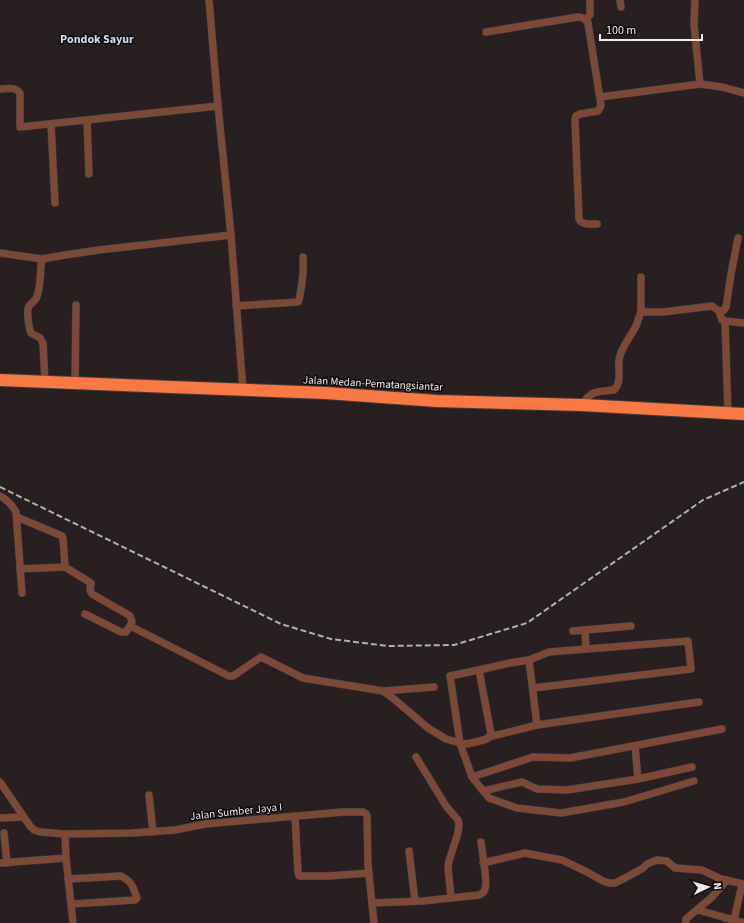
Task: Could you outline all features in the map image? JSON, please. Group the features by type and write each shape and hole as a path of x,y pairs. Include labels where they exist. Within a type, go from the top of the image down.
{"highway":[{"name":"Jalan Medan-Pematangsiantar","path":"0,380 326,393 445,401 582,405 744,414"}],"street":[{"path":"209,0 231,235 243,390"},
{"path":"586,19 590,12 590,0"},
{"path":"695,0 694,24 700,84"},
{"path":"486,32 578,17 586,19 588,23 601,105 598,111 577,115 575,120 579,218 580,222 582,223 597,224"},
{"path":"600,97 700,84 722,87 744,93"},
{"path":"0,89 14,88 19,91 20,127 218,106"},
{"path":"87,120 89,174"},
{"path":"51,124 55,204"},
{"path":"0,253 42,259 99,250 231,235"},
{"path":"719,311 724,310 726,307 738,238"},
{"path":"236,306 298,302 303,279 303,257"},
{"path":"42,259 37,298 29,306 28,311 31,333 40,338 43,343 45,382"},
{"path":"582,405 586,398 591,394 614,390 619,384 619,360 621,351 635,328 641,312 641,277"},
{"path":"75,384 76,305"},
{"path":"641,312 663,312 712,306 719,311 721,318 725,321 744,323"},
{"path":"725,321 728,413"},
{"path":"0,496 13,505 16,512 22,593"},
{"path":"16,517 62,536 65,567"},
{"path":"20,569 65,567 91,583 90,590 92,594 130,616 132,622 126,632 122,632 86,614"},
{"path":"130,626 230,676 233,676 261,657 303,678 383,691 434,687"},
{"path":"574,631 631,626"},
{"path":"586,630 586,649"},
{"path":"532,688 691,669 688,641 549,652 529,660 450,676 460,743 472,777 489,798 517,808 561,812 624,802 694,781"},
{"path":"529,660 538,725"},
{"path":"479,670 491,734 490,737"},
{"path":"383,691 440,736 446,739 468,744 538,725 699,702"},
{"path":"472,777 533,757 570,758 722,729"},
{"path":"634,746 638,779"},
{"path":"416,757 446,806 458,820 458,833 448,867 452,898"},
{"path":"483,791 522,782 537,789 567,790 638,779 692,767"},
{"name":"Jalan Sumber Jaya I","path":"0,782 30,826 34,830 40,832 65,834 153,832 174,830 205,824 343,812 363,812 367,816 369,873 374,923"},
{"path":"149,795 153,832"},
{"path":"295,816 299,876 328,876 369,873"},
{"path":"0,818 23,817"},
{"path":"4,833 4,863 66,858"},
{"path":"65,834 73,923"},
{"path":"372,903 415,902 483,894 485,891 486,882 481,842"},
{"path":"409,851 415,902"},
{"path":"483,863 525,853 562,860 603,881 615,883 643,868 647,864 657,860 667,861 675,868 702,870 721,879 743,884 734,920"},
{"path":"68,879 121,876 128,880 132,885 137,898 135,900 71,904"},
{"path":"686,923 686,919 716,893 727,880"},
{"path":"698,910 744,923"}],"railway":[{"path":"0,487 281,624 331,639 388,646 454,645 527,623 703,500 744,482"}],"district":[{"name":"Pondok Sayur","path":"97,39"}]}
